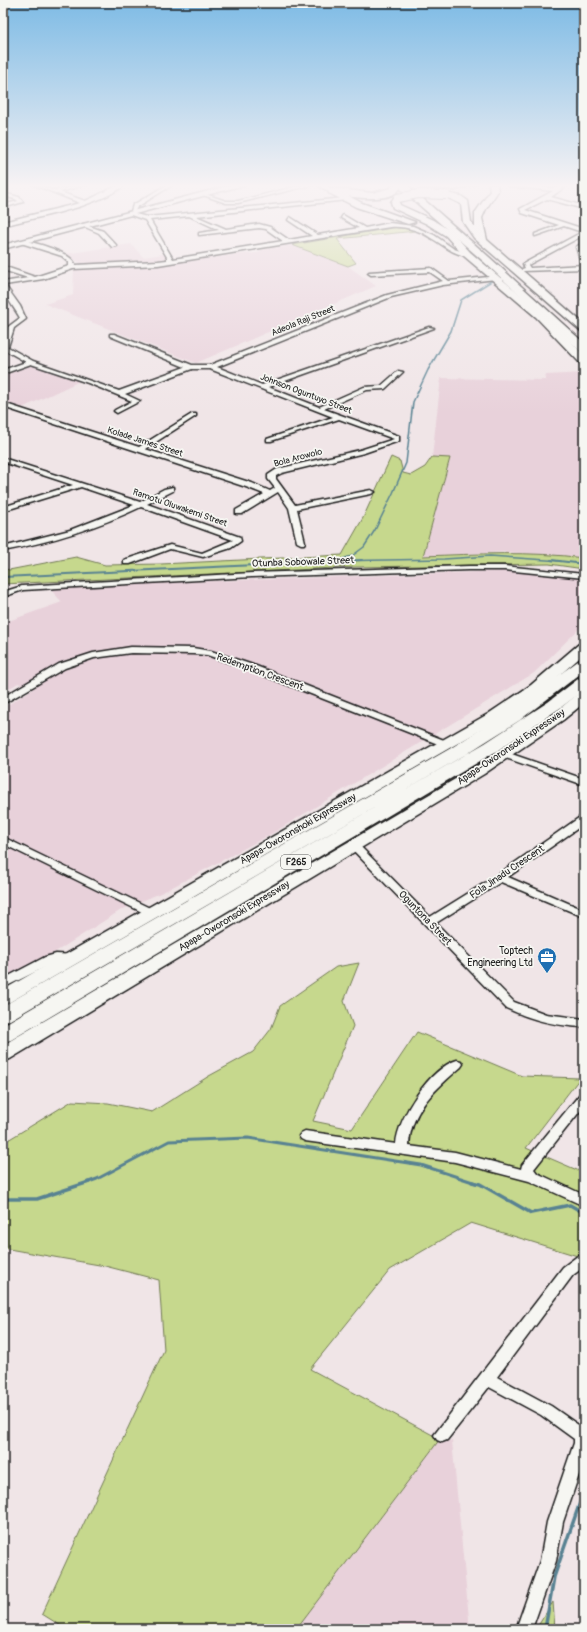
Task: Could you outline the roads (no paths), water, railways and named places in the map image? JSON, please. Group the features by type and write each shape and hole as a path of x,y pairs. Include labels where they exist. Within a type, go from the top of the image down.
{"highway":[{"path":"489,260 551,322 584,349"},
{"path":"490,260 584,340"},
{"name":"F265","path":"3,1015 457,752 514,716 584,664"},
{"name":"Apapa-Oworonsoki Expressway","path":"3,1035 491,747 554,705 584,682"}],"main road":[{"path":"486,260 496,277 551,322 584,361"},
{"path":"496,260 518,271 584,329"},
{"name":"Apapa-Oworonshoki Expressway","path":"3,998 494,717 536,688 584,647"},
{"name":"Apapa-Oworonsoki Expressway","path":"3,1054 353,846 503,754 558,717 584,696"}],"street":[{"path":"70,260 72,262 72,267"},
{"path":"3,328 11,327 23,319 18,306 3,285 72,267 175,260"},
{"path":"529,270 525,265 534,260"},
{"path":"3,268 34,278"},
{"path":"518,271 584,269"},
{"path":"371,273 431,270 447,282"},
{"name":"Adeola Raji Street","path":"211,367 389,296 447,282 496,277"},
{"path":"11,327 4,348 31,362 137,401 116,412"},
{"path":"262,387 430,328"},
{"path":"112,335 191,367"},
{"path":"3,372 31,362"},
{"path":"121,394 191,367 211,367"},
{"name":"Johnson Oguntuyo Street","path":"211,367 339,417 394,436"},
{"path":"319,409 366,388 383,388 400,372"},
{"name":"Kolade James Street","path":"3,405 249,485 270,494"},
{"path":"139,450 194,415"},
{"path":"269,440 339,417"},
{"name":"Bola Arowolo","path":"301,542 293,508 272,478 272,475 362,452 396,440 397,437 394,436"},
{"name":"Ramotu Oluwakemi Street","path":"3,460 235,537 237,541 203,555 170,547 127,562"},
{"path":"3,469 17,465"},
{"path":"3,509 78,486"},
{"path":"3,549 34,544 75,531 140,505 170,488"},
{"path":"239,512 280,488"},
{"path":"293,508 371,492"},
{"name":"Otunba Sobowale Street","path":"3,588 224,576 461,568 511,568 584,576"},
{"name":"Otunba Sobowale Street","path":"3,595 22,588"},
{"name":"Redemption Crescent","path":"3,701 62,666 93,656 130,650 194,651 208,653 253,668 446,744"},
{"path":"503,754 584,782"},
{"name":"Fola Jinadu Crescent","path":"429,922 500,878 584,819"},
{"path":"3,840 152,913"},
{"name":"Oguntona Street","path":"353,846 510,1005 539,1018 559,1022 584,1023"},
{"path":"500,878 584,914"},
{"path":"3,984 48,960 56,958 73,958"},
{"path":"402,1150 401,1140 412,1113 431,1085 458,1064"},
{"path":"532,1177 527,1168 584,1097"},
{"path":"305,1136 455,1157 532,1177 584,1201"},
{"path":"442,1435 487,1379 568,1271 584,1259"},
{"path":"487,1379 560,1420 578,1432 582,1438 582,1443 555,1522 548,1561 524,1629"}],"waterway":[{"path":"342,559 352,556 364,547 375,530 393,493 406,463 413,402 428,370 451,331 461,300 493,280"},
{"path":"349,561 444,559 490,556 557,561"},
{"path":"349,561 362,560"},
{"path":"551,560 557,561"},
{"path":"327,561 349,561"},
{"path":"3,577 349,561"},
{"path":"557,561 561,561"},
{"path":"557,561 584,564"},
{"path":"87,1183 97,1179 169,1141 248,1138 421,1165 476,1183"},
{"path":"472,1182 476,1183"},
{"path":"3,1199 37,1199 87,1183"},
{"path":"476,1183 531,1213 570,1205 584,1213"},
{"path":"545,1629 554,1577 584,1491"}],"place":[{"name":"Toptech Engineering Ltd","path":"547,974"}]}
